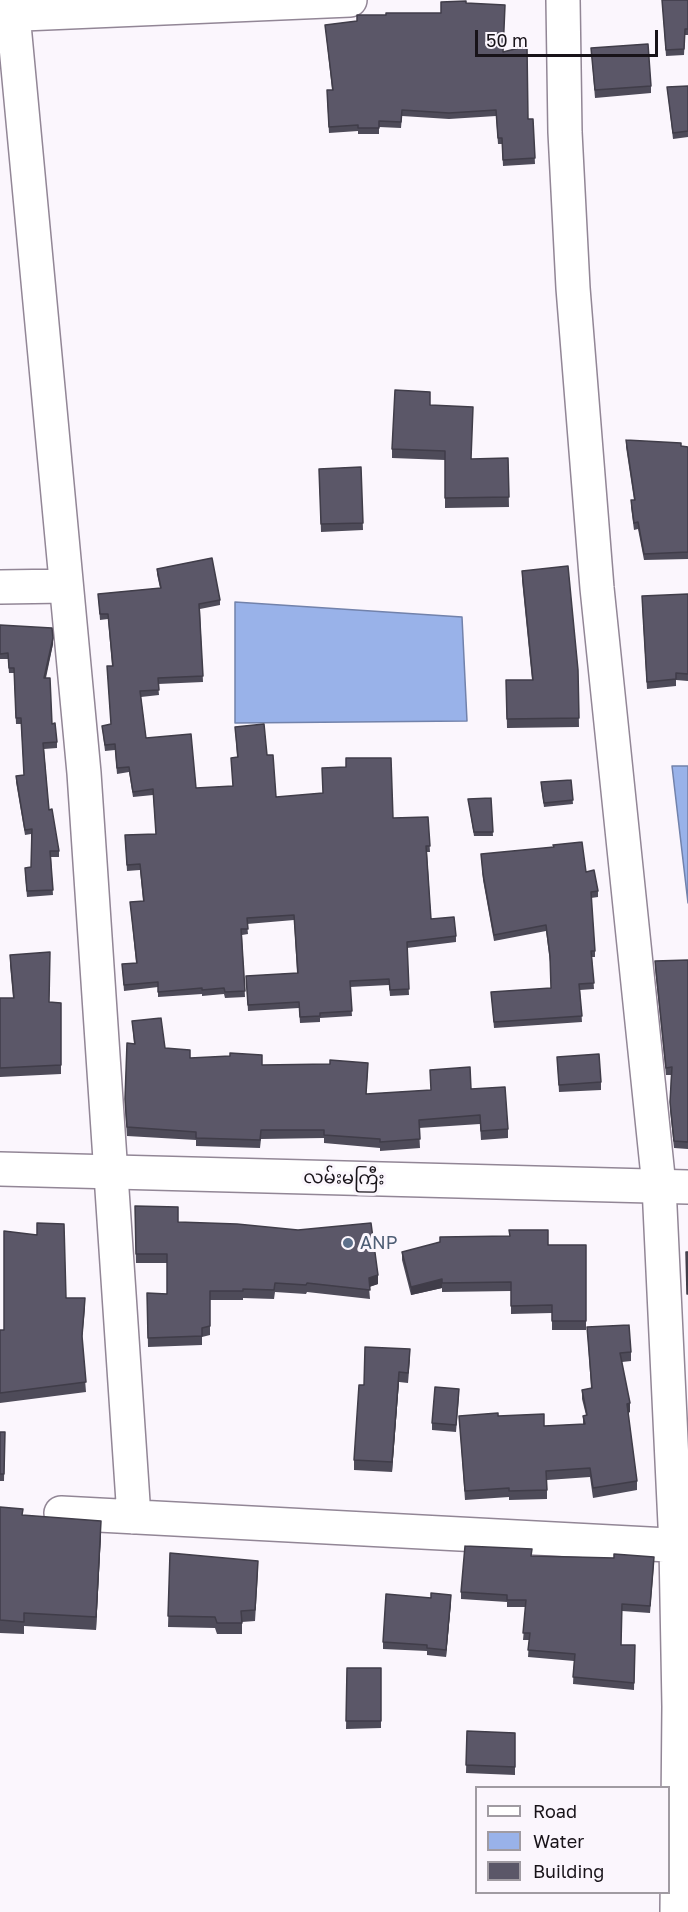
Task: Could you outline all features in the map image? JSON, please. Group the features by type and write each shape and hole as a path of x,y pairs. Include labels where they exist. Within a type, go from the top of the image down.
{"street":[{"path":"134,1517 84,773 7,14 350,0"},
{"path":"563,0 565,132 573,276 597,588 674,1187 682,1546 677,1912"},
{"path":"0,587 66,586"},
{"name":"လမ်းမကြီး","path":"0,1169 674,1187"},
{"path":"61,1513 682,1546"}],"water":[{"path":"235,602 462,617 467,721 235,723"},
{"path":"672,766 688,766 688,903"}],"building":[{"path":"662,0 688,0 688,29 685,29 684,49 666,50"},
{"path":"466,1 466,3 505,5 503,52 527,46 528,119 533,119 535,158 503,160 502,138 498,138 496,110 449,113 402,110 401,122 379,121 379,128 358,128 358,125 329,127 327,90 333,90 325,25 357,21 357,15 441,13 441,2"},
{"path":"648,44 651,86 595,90 591,48"},
{"path":"688,86 688,131 673,133 667,87"},
{"path":"395,390 430,392 430,405 473,407 471,459 508,458 509,497 445,498 445,451 392,449"},
{"path":"626,440 681,443 681,446 688,447 688,552 644,554 638,522 634,523 631,500 635,500"},
{"path":"361,467 363,523 321,524 319,469"},
{"path":"212,558 220,600 199,604 203,676 158,678 159,690 140,691 146,738 191,734 196,788 233,786 231,758 238,757 235,727 264,724 267,755 273,755 276,797 323,793 322,768 346,767 346,758 391,758 393,818 428,817 430,846 426,846 431,919 454,917 456,936 407,942 409,989 390,990 389,979 350,981 352,1011 300,1017 299,1002 248,1005 246,976 298,973 294,915 247,918 248,929 241,929 245,991 225,992 224,988 202,990 202,988 158,992 158,982 124,985 122,964 137,963 130,902 144,901 140,864 127,865 125,835 156,834 153,789 133,792 129,767 117,768 115,744 105,745 102,726 111,724 107,666 113,666 108,614 100,614 98,594 161,588 157,569"},
{"path":"568,566 578,670 579,718 507,719 506,680 533,680 522,571"},
{"path":"688,594 688,674 676,673 676,679 647,682 642,596"},
{"path":"0,625 52,628 53,638 44,678 50,678 52,724 55,723 57,742 43,743 49,810 52,809 59,851 50,851 53,890 27,891 25,868 31,867 32,829 25,830 16,776 24,775 21,718 16,718 14,668 9,668 8,653 0,654"},
{"path":"571,780 573,800 544,803 541,782"},
{"path":"491,798 493,832 474,832 468,799"},
{"path":"582,842 586,872 594,870 598,891 591,892 595,951 591,951 594,983 579,984 582,1016 494,1022 491,992 551,988 550,956 546,925 494,935 481,854"},
{"path":"50,952 49,1002 61,1003 61,1065 0,1068 0,998 14,998 10,955"},
{"path":"688,960 688,1142 674,1141 670,1102 672,1067 666,1068 655,961"},
{"path":"161,1018 165,1048 190,1050 190,1058 230,1056 230,1053 262,1055 262,1065 330,1064 330,1060 368,1063 366,1094 431,1090 430,1070 470,1067 471,1089 505,1087 508,1129 481,1131 480,1115 419,1120 420,1139 380,1142 380,1139 324,1135 324,1130 261,1130 260,1140 196,1138 196,1132 127,1127 125,1099 127,1043 135,1044 132,1021"},
{"path":"599,1054 601,1082 559,1085 557,1057"},
{"path":"135,1206 178,1207 178,1222 237,1224 298,1230 371,1223 378,1275 369,1278 370,1290 307,1283 306,1285 275,1283 274,1290 210,1291 210,1326 202,1328 202,1336 148,1338 147,1293 167,1294 167,1254 136,1254"},
{"path":"37,1223 64,1224 66,1298 85,1298 82,1336 86,1382 0,1393 0,1330 4,1330 4,1231 37,1235"},
{"path":"509,1230 548,1230 548,1245 586,1245 586,1321 552,1321 552,1305 511,1306 511,1282 442,1283 442,1279 411,1287 402,1252 440,1242 440,1237 510,1236"},
{"path":"686,1252 688,1252 688,1294 687,1294"},
{"path":"629,1325 631,1352 620,1353 630,1403 627,1404 637,1481 593,1488 590,1468 546,1471 547,1490 509,1491 509,1488 465,1491 459,1416 498,1413 498,1416 544,1414 544,1426 585,1424 583,1416 587,1415 582,1390 592,1388 587,1327"},
{"path":"365,1347 410,1349 408,1373 399,1372 392,1462 354,1460 359,1385 364,1385"},
{"path":"435,1387 459,1389 456,1425 432,1423"},
{"path":"0,1432 5,1432 4,1474 0,1474"},
{"path":"0,1507 23,1509 22,1515 101,1521 96,1617 24,1613 24,1622 0,1620"},
{"path":"465,1546 532,1549 531,1556 614,1558 614,1554 654,1557 650,1606 622,1604 621,1645 635,1645 634,1683 573,1677 575,1654 528,1650 530,1633 523,1633 526,1600 507,1600 507,1595 461,1592"},
{"path":"170,1553 258,1561 255,1610 241,1611 242,1623 217,1623 215,1617 168,1616"},
{"path":"431,1593 451,1595 446,1650 427,1648 427,1645 383,1642 386,1594 431,1598"},
{"path":"347,1668 381,1668 381,1721 346,1721"},
{"path":"467,1731 515,1733 515,1767 466,1765"}],"place":[{"name":"ANP","path":"348,1243"}]}
